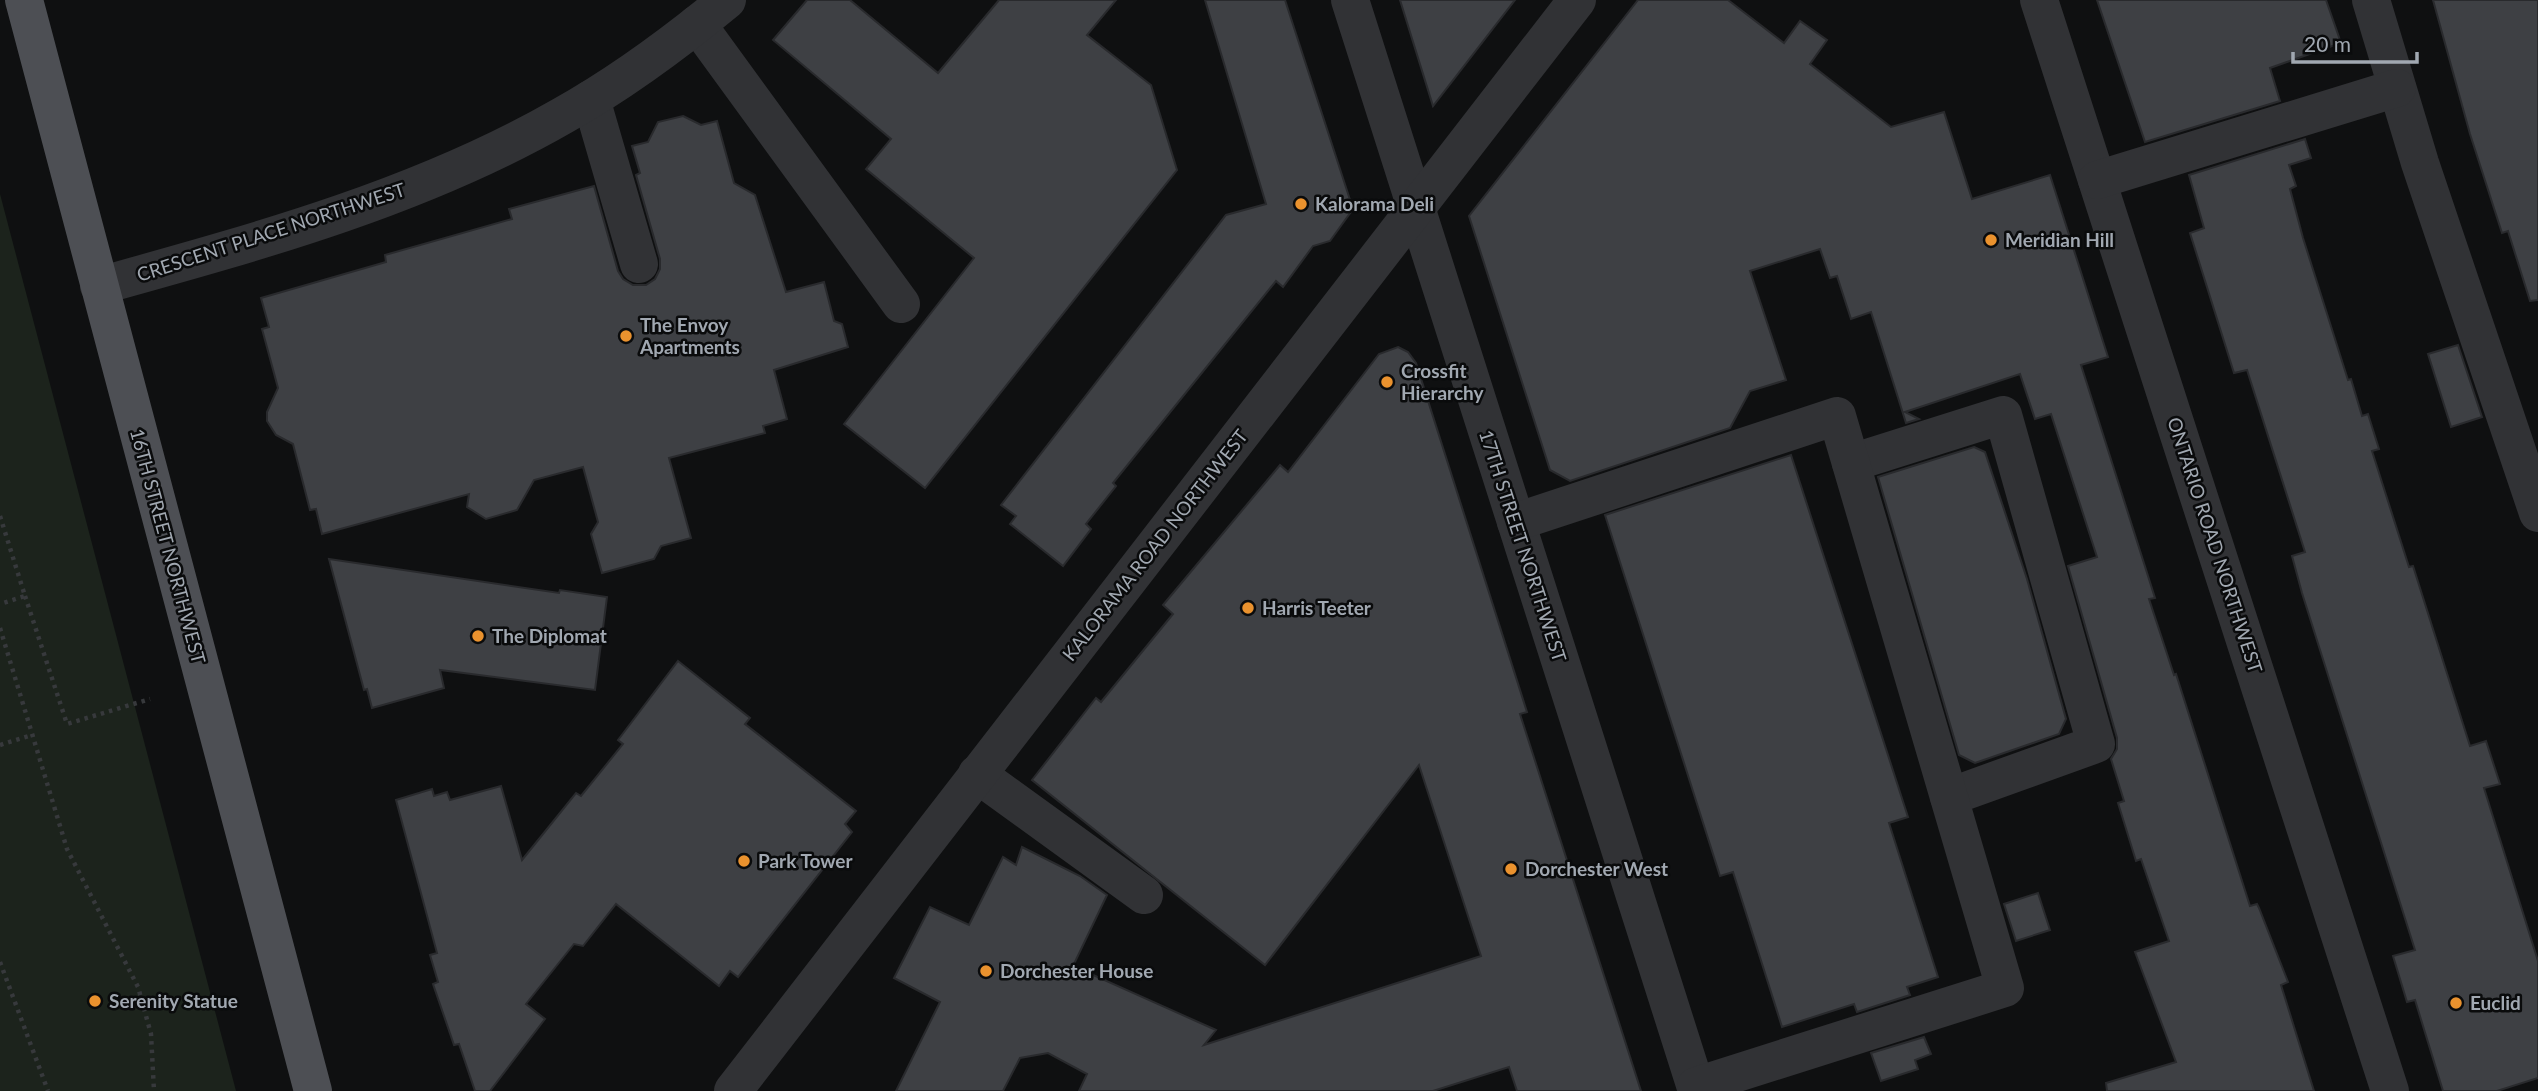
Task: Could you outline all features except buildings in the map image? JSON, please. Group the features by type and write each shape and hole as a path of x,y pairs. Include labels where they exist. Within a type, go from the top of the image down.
{"main road":[{"name":"16TH STREET NORTHWEST","path":"23,0 313,1091"}],"street":[{"name":"CRESCENT PLACE NORTHWEST","path":"99,286 319,220 400,192 481,158 591,99 638,69 727,0"},
{"name":"17TH STREET NORTHWEST","path":"1350,0 1415,211 1697,1088"},
{"name":"KALORAMA ROAD NORTHWEST","path":"733,1091 1577,0"},
{"name":"ONTARIO ROAD NORTHWEST","path":"2039,0 2390,1091"},
{"path":"2371,0 2397,88 2538,513"},
{"path":"697,24 901,304"},
{"path":"2097,180 2397,88"},
{"path":"591,99 639,264"},
{"path":"1851,463 2003,415 2096,744 1949,797"},
{"path":"1516,522 1837,416 2005,988 1697,1088"},
{"path":"977,774 1144,895"}],"path":[{"path":"0,516 67,724 150,699"},
{"path":"0,604 25,596"},
{"path":"0,628 67,849 138,987 150,1034 154,1091"},
{"path":"0,745 32,734"},
{"path":"0,962 48,1091"}],"shaded area":[{"path":"0,194 236,1091 0,1091"}],"place":[{"name":"Kalorama Deli","path":"1301,204"},
{"name":"Meridian Hill","path":"1991,240"},
{"name":"The Envoy Apartments","path":"626,336"},
{"name":"Crossfit Hierarchy","path":"1387,382"},
{"name":"Harris Teeter","path":"1248,608"},
{"name":"The Diplomat","path":"478,636"},
{"name":"Park Tower","path":"744,861"},
{"name":"Dorchester West","path":"1511,869"},
{"name":"Dorchester House","path":"986,971"},
{"name":"Serenity Statue","path":"95,1001"},
{"name":"Euclid","path":"2456,1003"}]}
